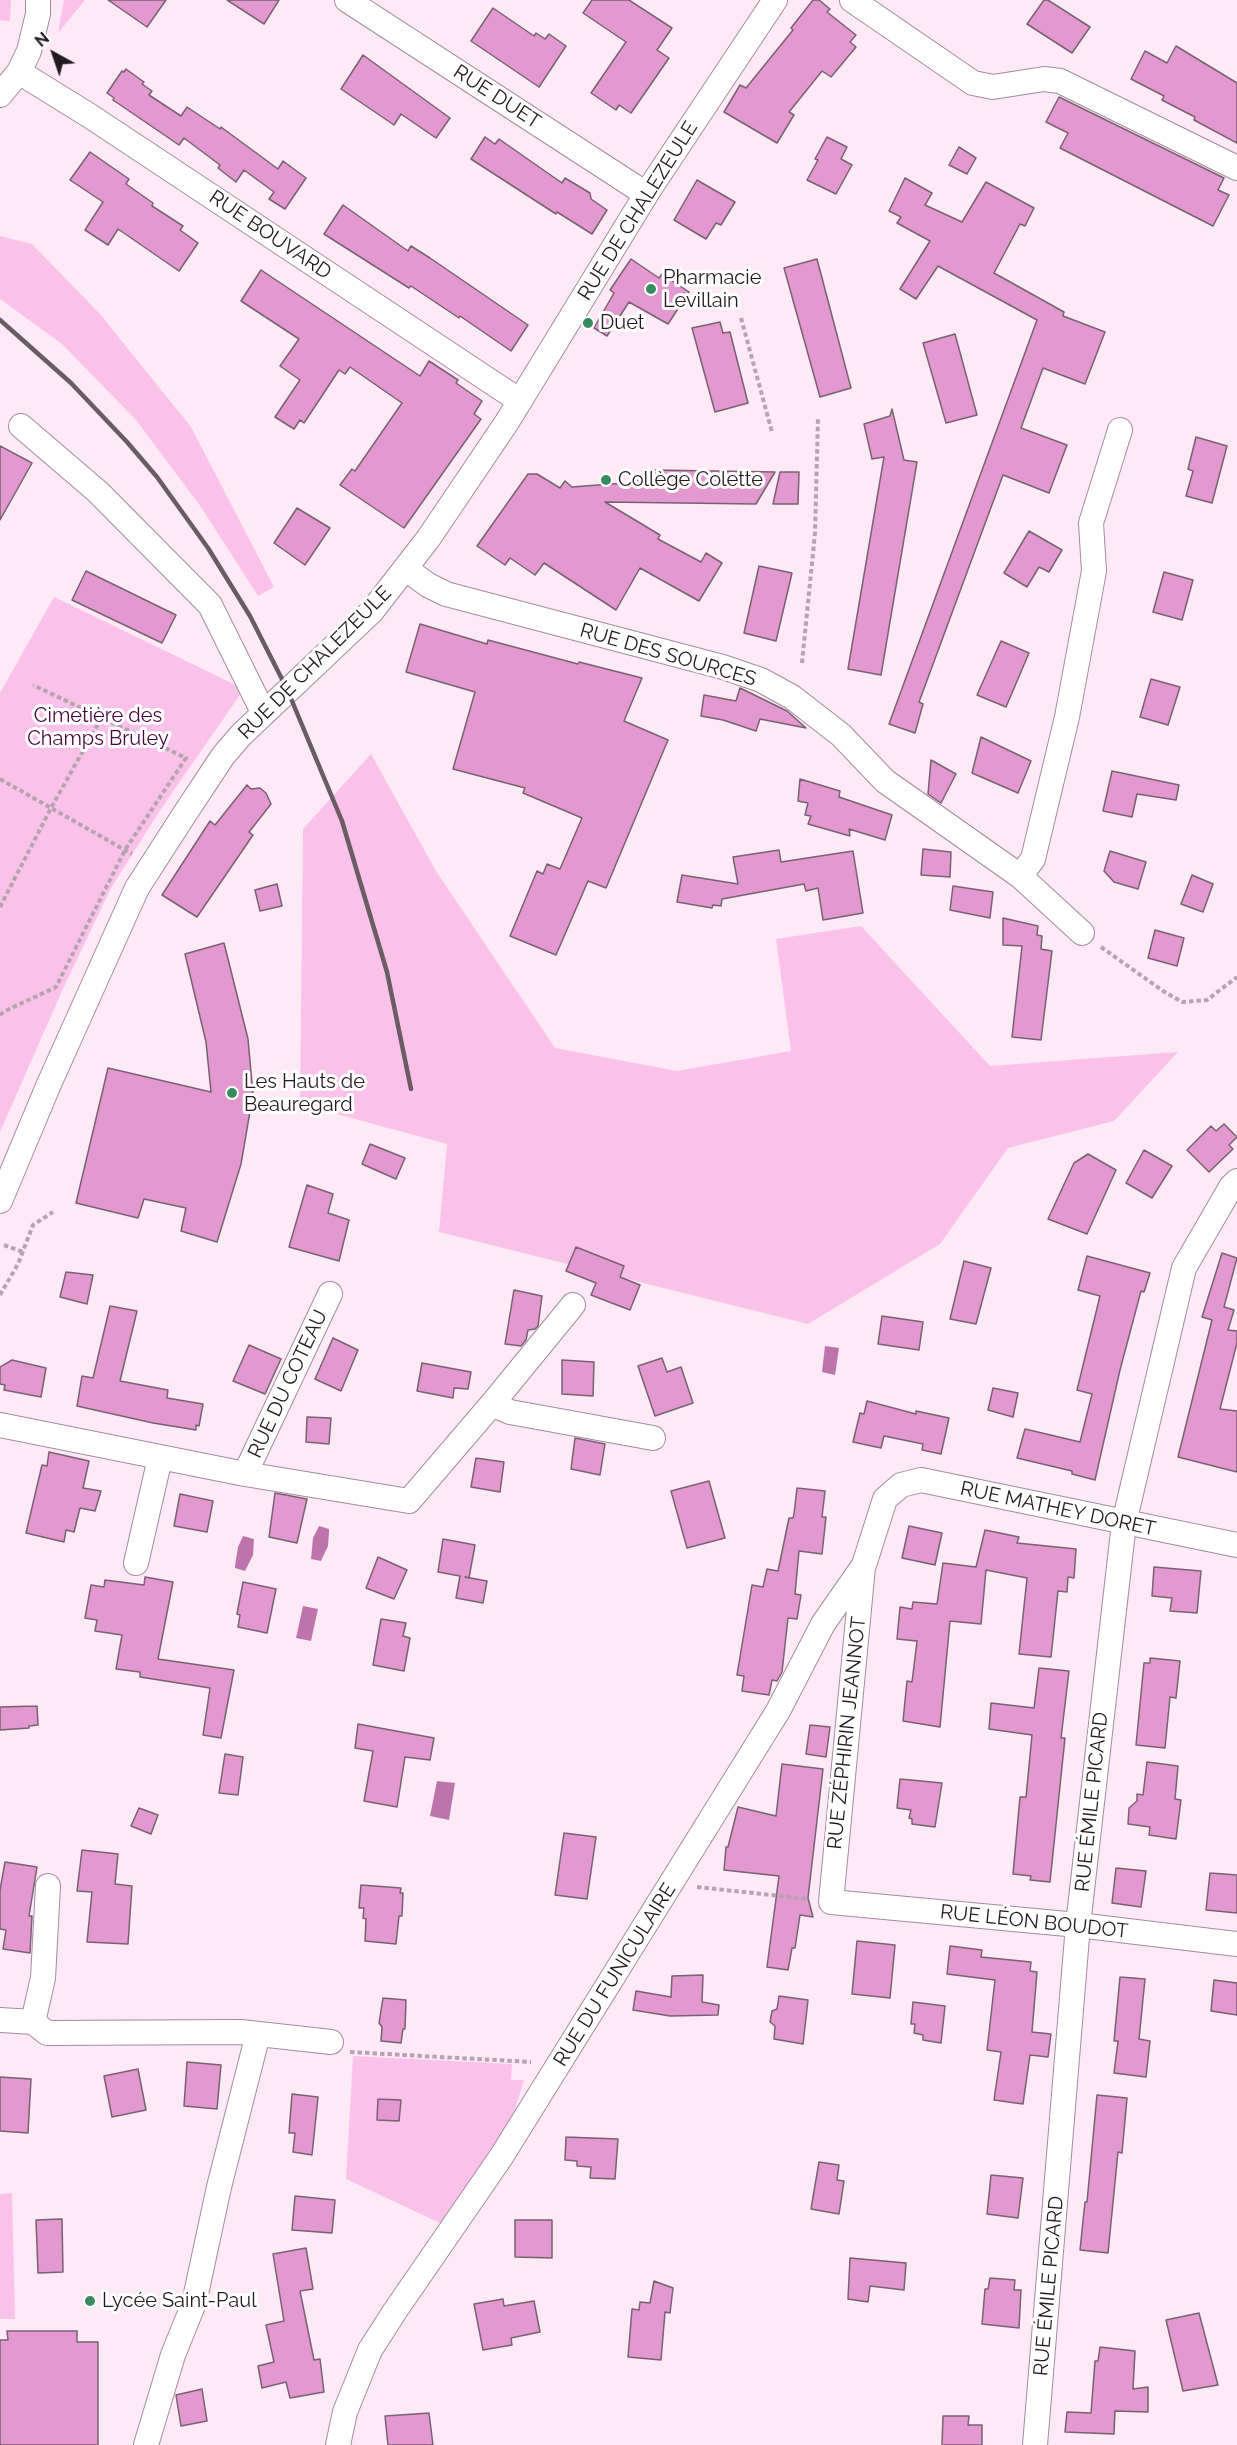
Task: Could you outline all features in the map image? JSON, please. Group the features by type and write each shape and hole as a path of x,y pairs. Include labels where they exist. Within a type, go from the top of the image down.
{"street":[{"path":"0,95 19,72 33,38 38,0"},
{"name":"RUE DUET","path":"348,0 646,195"},
{"name":"RUE DE CHALEZEULE","path":"0,1201 49,1084 137,888 223,756 263,712 372,611 406,569 520,401 646,195 775,0"},
{"path":"852,0 973,83 993,87 1044,79 1060,81 1237,168"},
{"name":"RUE BOUVARD","path":"19,72 90,116 520,401"},
{"path":"21,426 98,492 210,606 263,712"},
{"path":"1020,876 1033,860 1067,717 1094,572 1091,522 1120,430"},
{"name":"RUE DES SOURCES","path":"406,569 428,585 446,594 723,667 761,680 792,697 842,735 885,781 1020,876 1082,933"},
{"name":"RUE ÉMILE PICARD","path":"1035,2445 1078,1925 1124,1524 1184,1268 1231,1187 1237,1181"},
{"name":"RUE DU COTEAU","path":"245,1474 330,1294"},
{"name":"RUE DU COTEAU","path":"0,1425 245,1474 409,1501 573,1305"},
{"path":"492,1404 510,1412 653,1438"},
{"path":"136,1563 160,1458"},
{"name":"RUE MATHEY DORET","path":"885,1499 901,1485 921,1480 1124,1524 1237,1545"},
{"name":"RUE DU FUNICULAIRE","path":"338,2445 345,2412 370,2350 501,2157 778,1711 823,1624 864,1564 885,1499"},
{"name":"RUE ZÉPHIRIN JEANNOT","path":"831,1902 864,1564"},
{"path":"40,2028 48,1886"},
{"name":"RUE LÉON BOUDOT","path":"831,1902 1078,1925 1237,1944"},
{"path":"0,2020 40,2028 241,2032 331,2042"},
{"path":"147,2445 173,2355 194,2303 219,2187 258,2034"}],"path":[{"path":"741,318 772,432"},
{"path":"802,663 815,534 818,418"},
{"path":"0,1015 56,987 125,850 186,758 33,685"},
{"path":"0,907 51,808 102,717"},
{"path":"0,778 133,855"},
{"path":"1082,933 1182,1002 1207,1000 1237,977"},
{"path":"0,1295 23,1252 33,1225 53,1212"},
{"path":"4,1245 23,1252"},
{"path":"673,1881 685,1885 831,1902"},
{"path":"331,2042 353,2053 560,2064"}],"green space":[{"path":"0,0 11,0 10,21 0,20"},
{"path":"64,0 85,0 58,33"},
{"path":"0,236 32,244 100,314 191,427 274,587 258,596 201,507 136,420 62,344 0,299"},
{"name":"Cimetière des Champs Bruley","path":"54,597 244,689 161,809 111,888 62,991 0,1132 0,693"},
{"path":"371,754 436,871 555,1048 677,1071 791,1051 776,939 861,926 990,1066 1178,1052 1114,1121 1008,1148 940,1244 808,1324 439,1232 447,1144 300,1104 303,829"},
{"path":"353,2056 512,2064 511,2080 524,2080 511,2122 442,2224 346,2179"},
{"path":"12,2193 15,2319 0,2319 0,2194"}],"shaded area":[{"path":"825,1346 839,1348 835,1375 822,1372"},
{"path":"319,1526 329,1529 328,1546 321,1561 311,1559 313,1538"},
{"path":"243,1536 254,1539 253,1555 245,1571 235,1568 238,1547"},
{"path":"303,1606 318,1609 311,1641 296,1638"},
{"path":"437,1781 455,1783 449,1820 430,1816"}],"building":[{"path":"108,0 166,0 147,27"},
{"path":"227,0 279,0 264,24"},
{"path":"592,0 629,0 672,28 657,50 669,58 631,113 619,105 616,110 591,93 626,42 583,13"},
{"path":"813,0 819,0 830,9 827,12 856,35 850,42 856,47 831,77 822,71 789,112 794,115 777,143 724,112 740,85 746,88 793,30 791,28"},
{"path":"1044,0 1048,0 1090,27 1072,53 1027,24"},
{"path":"493,8 534,36 536,33 545,39 549,34 566,46 539,87 471,41"},
{"path":"1176,46 1237,83 1237,143 1194,120 1195,117 1162,100 1164,96 1131,79 1145,51 1167,63"},
{"path":"363,55 450,118 436,138 401,114 394,125 341,89"},
{"path":"126,69 152,91 149,95 181,116 187,107 220,129 221,127 278,169 283,161 306,178 285,209 269,199 274,192 244,170 236,182 218,168 220,165 184,138 179,145 113,100 114,98 107,93 122,71"},
{"path":"1059,97 1224,178 1218,190 1229,195 1213,226 1060,148 1068,133 1046,122"},
{"path":"485,137 495,144 499,139 562,183 565,178 590,193 591,199 607,210 592,234 557,212 556,214 471,159"},
{"path":"827,137 847,147 841,159 852,165 836,194 807,180"},
{"path":"959,147 976,158 967,174 949,165"},
{"path":"90,152 129,179 126,184 153,203 152,206 183,226 180,230 198,243 179,271 118,229 108,245 85,230 103,202 70,180"},
{"path":"905,178 932,193 925,205 962,222 986,182 1034,208 1025,226 1020,224 994,273 1064,312 1063,316 1105,332 1085,384 1043,368 1021,428 1067,445 1049,493 1003,475 919,702 923,704 915,733 889,724 1037,320 938,266 916,299 900,289 930,241 897,223 901,217 889,211"},
{"path":"697,180 735,202 721,225 716,223 706,239 674,220"},
{"path":"343,205 408,251 411,246 528,325 511,351 460,316 459,318 411,286 409,288 324,234"},
{"path":"631,259 659,278 662,274 689,292 668,324 629,302 607,336 594,328 614,293 610,290"},
{"path":"817,259 851,388 820,397 784,268"},
{"path":"261,270 420,376 429,361 458,380 456,383 482,401 474,414 481,419 404,528 340,485 352,469 355,471 402,403 350,367 345,374 339,370 304,423 300,420 294,429 275,417 300,380 280,366 299,339 241,301"},
{"path":"720,322 723,333 730,332 748,403 715,412 692,328"},
{"path":"955,334 977,415 946,423 923,343"},
{"path":"892,409 904,460 917,462 881,675 848,669 884,457 872,459 864,424 890,416"},
{"path":"1196,437 1227,446 1212,503 1186,496 1193,471 1188,469"},
{"path":"0,446 32,463 0,520"},
{"path":"654,470 775,472 756,504 605,502 660,535 658,539 701,562 706,553 722,563 699,601 640,568 616,610 544,563 535,575 510,558 505,565 477,546 528,474 537,474 560,488 565,481 572,487 637,482 637,475 654,476"},
{"path":"780,472 799,472 798,504 773,504"},
{"path":"297,508 330,528 305,565 274,543"},
{"path":"1029,531 1062,550 1049,572 1039,567 1027,587 1004,573"},
{"path":"759,566 792,573 776,641 744,633"},
{"path":"86,571 176,615 162,643 72,600"},
{"path":"1164,572 1193,580 1182,620 1153,612"},
{"path":"420,624 487,644 488,640 642,678 624,721 668,740 606,888 588,881 556,955 510,936 537,871 543,874 547,864 560,869 582,818 523,793 525,788 453,769 475,692 406,672"},
{"path":"1001,641 1029,653 1006,707 977,695"},
{"path":"1151,679 1180,687 1168,725 1140,717"},
{"path":"740,688 787,711 806,728 760,719 756,731 723,720 701,716 704,695 736,701"},
{"path":"981,737 1031,761 1018,793 972,773"},
{"path":"931,760 956,774 941,803 928,794"},
{"path":"1112,771 1179,785 1176,800 1137,794 1132,817 1103,811"},
{"path":"800,779 840,791 839,797 892,815 885,840 849,829 850,836 808,824 811,816 805,815 808,803 798,801"},
{"path":"247,785 251,789 260,788 266,793 271,804 249,832 253,835 197,917 162,895 210,821 215,825"},
{"path":"923,849 951,852 950,877 921,875"},
{"path":"779,850 781,862 853,851 863,913 823,920 818,888 806,891 804,884 722,899 721,906 713,905 712,908 677,902 682,875 738,884 733,857"},
{"path":"1110,851 1146,862 1138,889 1114,882 1104,871"},
{"path":"1192,875 1213,884 1203,912 1181,904"},
{"path":"277,884 282,906 260,911 255,890"},
{"path":"953,886 993,892 990,918 950,910"},
{"path":"1003,918 1038,926 1037,935 1042,936 1041,949 1052,951 1041,1040 1012,1037 1022,946 1003,945"},
{"path":"1155,930 1184,938 1177,966 1148,958"},
{"path":"224,943 248,1039 253,1094 241,1164 217,1242 181,1231 186,1208 144,1199 138,1218 76,1203 108,1068 211,1092 206,1042 185,954"},
{"path":"1224,1124 1237,1137 1229,1145 1233,1149 1209,1172 1187,1150 1211,1126 1216,1131"},
{"path":"370,1144 405,1158 396,1179 362,1164"},
{"path":"1144,1150 1172,1166 1152,1198 1126,1183"},
{"path":"1088,1154 1116,1170 1087,1234 1048,1219 1074,1163"},
{"path":"307,1185 333,1194 328,1213 349,1220 339,1261 289,1247"},
{"path":"576,1247 624,1266 620,1277 640,1285 630,1310 591,1295 596,1283 566,1271"},
{"path":"1222,1253 1237,1258 1224,1307 1234,1310 1228,1330 1237,1331 1237,1343 1220,1409 1237,1411 1237,1472 1178,1457 1212,1320 1202,1317"},
{"path":"1087,1256 1150,1273 1144,1292 1141,1291 1120,1370 1095,1480 1072,1474 1072,1471 1017,1458 1025,1429 1080,1442 1092,1394 1077,1390 1100,1296 1078,1290"},
{"path":"964,1261 991,1268 976,1324 950,1319"},
{"path":"66,1272 93,1275 87,1304 60,1297"},
{"path":"514,1290 542,1296 538,1326 528,1330 526,1340 521,1346 505,1344"},
{"path":"110,1306 137,1311 120,1381 168,1390 167,1398 203,1404 199,1426 196,1425 196,1430 77,1406 82,1376 93,1378"},
{"path":"882,1316 923,1322 919,1350 878,1344"},
{"path":"333,1338 358,1350 341,1391 315,1379"},
{"path":"249,1345 281,1359 265,1394 233,1381"},
{"path":"662,1358 667,1372 681,1367 693,1403 655,1416 638,1366"},
{"path":"12,1360 46,1368 41,1397 4,1390 5,1385 0,1384 0,1367"},
{"path":"562,1360 594,1362 593,1396 562,1394"},
{"path":"422,1363 471,1372 468,1389 454,1388 453,1398 417,1391"},
{"path":"993,1388 1018,1393 1013,1417 988,1410"},
{"path":"867,1401 916,1414 916,1411 949,1418 941,1454 922,1450 923,1444 884,1436 881,1448 853,1442 860,1413 864,1414"},
{"path":"307,1417 331,1418 329,1444 306,1442"},
{"path":"575,1438 605,1444 600,1475 571,1469"},
{"path":"49,1452 89,1461 83,1488 101,1491 95,1511 80,1508 74,1532 66,1530 64,1542 26,1533 42,1465 47,1466"},
{"path":"476,1458 504,1462 500,1492 471,1487"},
{"path":"709,1481 725,1538 687,1548 671,1491"},
{"path":"797,1488 825,1491 822,1517 826,1517 822,1554 799,1551 795,1594 801,1595 797,1619 788,1618 782,1672 777,1681 772,1680 769,1695 742,1691 744,1676 737,1675 752,1585 763,1587 767,1569 778,1571 789,1518 793,1518 794,1514"},
{"path":"275,1493 307,1499 297,1543 269,1537"},
{"path":"180,1494 213,1501 207,1532 174,1526"},
{"path":"909,1526 942,1533 935,1565 902,1558"},
{"path":"985,1530 1019,1537 1017,1543 1076,1549 1074,1578 1068,1577 1067,1592 1058,1591 1051,1657 1019,1654 1027,1578 986,1570 981,1624 950,1621 940,1727 903,1721 907,1681 912,1682 917,1641 897,1639 900,1607 912,1609 913,1602 937,1604 943,1563 976,1567"},
{"path":"443,1539 475,1545 469,1578 487,1581 483,1603 456,1598 460,1576 438,1572"},
{"path":"378,1557 407,1570 394,1599 366,1588"},
{"path":"1154,1567 1201,1571 1197,1613 1170,1611 1172,1598 1152,1596"},
{"path":"145,1577 173,1582 158,1659 234,1670 221,1738 203,1735 210,1688 140,1677 140,1672 116,1669 122,1635 95,1631 97,1620 85,1618 91,1585 104,1587 105,1580 144,1585"},
{"path":"243,1582 276,1589 267,1633 238,1627 240,1615 237,1614"},
{"path":"381,1619 406,1623 403,1636 410,1638 404,1671 373,1665"},
{"path":"1150,1658 1180,1661 1176,1698 1170,1697 1165,1748 1136,1745 1144,1663 1150,1663"},
{"path":"1039,1668 1069,1671 1061,1738 1065,1738 1050,1882 1030,1880 1031,1876 1013,1874 1020,1797 1026,1797 1032,1735 989,1729 991,1703 1034,1708"},
{"path":"37,1706 38,1725 29,1726 29,1728 0,1730 0,1707"},
{"path":"358,1724 434,1738 430,1760 405,1757 397,1807 364,1801 373,1751 355,1748"},
{"path":"810,1725 830,1727 826,1757 806,1754"},
{"path":"225,1754 243,1757 238,1795 219,1793"},
{"path":"1147,1762 1178,1766 1175,1799 1181,1800 1176,1839 1149,1835 1150,1827 1128,1824 1129,1808 1137,1801 1137,1794 1143,1795"},
{"path":"782,1764 823,1769 808,1898 813,1917 800,1915 795,1948 792,1948 788,1970 767,1967 779,1876 724,1870 726,1847 728,1847 738,1807 776,1816"},
{"path":"900,1779 942,1783 935,1827 912,1824 912,1819 909,1818 911,1810 897,1808"},
{"path":"139,1808 158,1815 151,1834 131,1826"},
{"path":"564,1833 596,1837 587,1899 555,1895"},
{"path":"82,1850 118,1854 115,1884 132,1886 128,1944 87,1942 92,1892 77,1891"},
{"path":"5,1862 37,1867 29,1916 32,1916 30,1953 3,1949 6,1930 0,1929 0,1890"},
{"path":"1116,1868 1146,1871 1141,1907 1112,1903"},
{"path":"1210,1873 1237,1875 1237,1913 1206,1910"},
{"path":"361,1885 401,1888 400,1893 403,1893 402,1916 399,1916 396,1944 365,1941 364,1908 359,1908"},
{"path":"857,1941 895,1945 890,1998 852,1994"},
{"path":"950,1946 982,1950 981,1957 1031,1962 1030,1971 1037,1972 1032,2032 1051,2034 1048,2057 1030,2055 1023,2104 994,2100 1001,2052 987,2050 995,1980 947,1974"},
{"path":"703,1975 702,2002 719,2005 718,2015 670,2016 633,2010 636,1991 671,1997 672,1976"},
{"path":"1120,1977 1145,1979 1139,2039 1150,2041 1146,2077 1114,2073 1118,2041 1114,2041"},
{"path":"1214,1980 1237,1983 1237,2015 1211,2011"},
{"path":"779,1996 808,2000 803,2044 774,2039 775,2026 770,2022 772,2011 777,2009"},
{"path":"383,1998 406,2000 405,2029 403,2029 401,2043 381,2041 382,2027 379,2023"},
{"path":"913,2002 945,2006 941,2043 923,2040 923,2035 914,2033 915,2024 911,2024"},
{"path":"187,2062 221,2065 217,2109 184,2106"},
{"path":"138,2069 146,2110 112,2117 104,2076"},
{"path":"0,2077 31,2079 28,2133 0,2131"},
{"path":"292,2094 318,2097 312,2155 293,2152 295,2133 289,2133"},
{"path":"1097,2095 1127,2098 1122,2153 1118,2152 1108,2253 1080,2250"},
{"path":"378,2099 401,2100 399,2121 377,2120"},
{"path":"566,2137 618,2139 615,2179 590,2178 591,2167 577,2166 577,2161 565,2160"},
{"path":"819,2162 839,2165 837,2180 844,2181 839,2214 811,2209"},
{"path":"991,2175 1023,2178 1018,2218 987,2214"},
{"path":"295,2196 335,2200 332,2233 292,2230"},
{"path":"62,2219 63,2272 38,2273 36,2220"},
{"path":"515,2220 552,2220 552,2258 515,2257"},
{"path":"306,2248 313,2289 300,2291 314,2360 320,2359 324,2392 290,2398 286,2382 262,2388 258,2366 274,2362 266,2325 284,2321 273,2254"},
{"path":"850,2258 906,2263 904,2290 870,2286 868,2302 848,2299"},
{"path":"990,2278 1015,2280 1014,2290 1021,2290 1019,2328 982,2324 985,2289 988,2289"},
{"path":"654,2281 673,2288 670,2313 665,2312 661,2360 628,2357 632,2309 639,2310 640,2302 650,2303"},
{"path":"503,2299 504,2306 534,2301 540,2332 511,2338 512,2345 483,2350 474,2304"},
{"path":"1199,2313 1218,2385 1183,2391 1166,2320"},
{"path":"7,2331 77,2331 77,2342 98,2342 98,2445 0,2445 0,2340 8,2340"},
{"path":"1100,2347 1135,2351 1133,2389 1148,2387 1148,2412 1115,2411 1114,2434 1065,2432 1067,2412 1091,2413 1095,2361 1098,2361"},
{"path":"202,2389 207,2421 181,2426 176,2395"},
{"path":"429,2413 433,2445 388,2445 385,2416"},
{"path":"943,2416 969,2416 968,2425 982,2425 982,2445 942,2445"}],"railway":[{"path":"0,320 71,383 157,477 208,548 250,616 287,689 342,821 387,972 411,1089"}],"place":[{"name":"Pharmacie Levillain","path":"651,289"},
{"name":"Duet","path":"588,323"},
{"name":"Collège Colette","path":"606,480"},
{"name":"Les Hauts de Beauregard","path":"232,1093"},
{"name":"Lycée Saint-Paul","path":"90,2301"}]}
